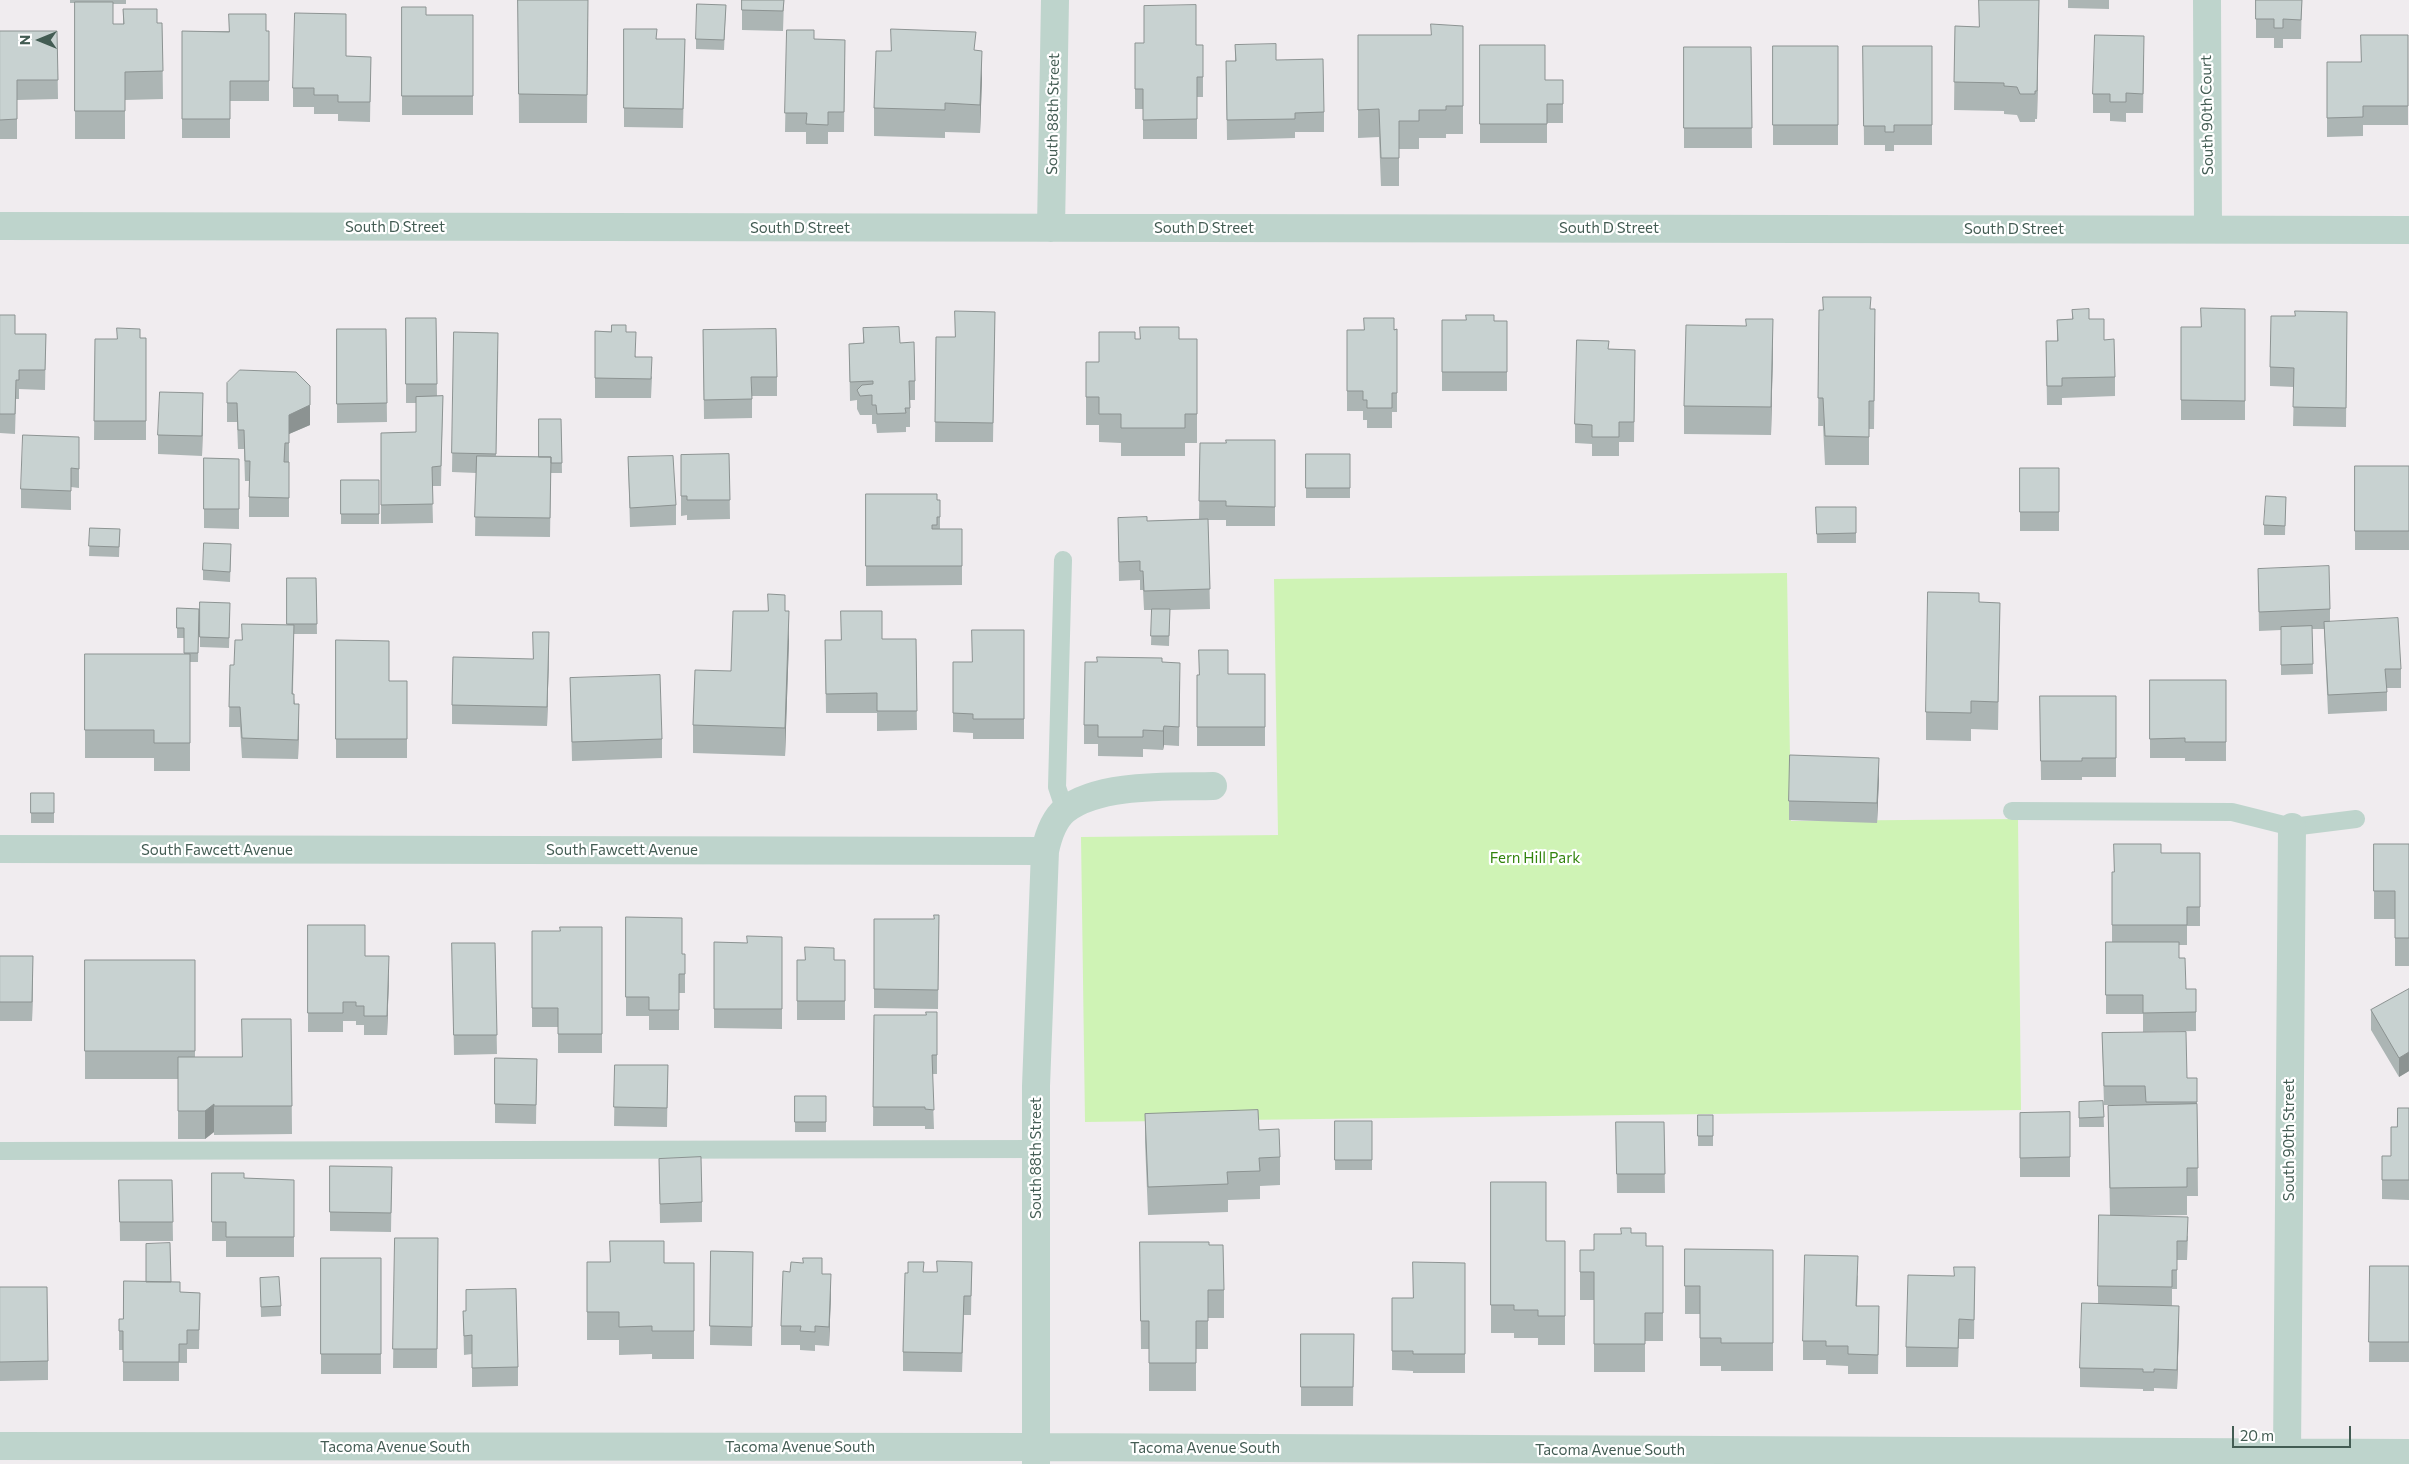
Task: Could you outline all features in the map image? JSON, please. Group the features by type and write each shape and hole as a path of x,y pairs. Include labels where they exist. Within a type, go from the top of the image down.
{"street":[{"name":"South 88th Street","path":"1051,228 1055,0"},
{"name":"South 90th Court","path":"2207,0 2208,229"},
{"name":"South D Street","path":"0,226 2409,230"},
{"path":"1045,851 1049,833 1064,810 1094,796 1129,788 1213,786"},
{"name":"South 90th Street","path":"2287,1453 2292,827"},
{"name":"South Fawcett Avenue","path":"0,849 1045,851"},
{"name":"South 88th Street","path":"1036,1456 1036,1086 1045,851"},
{"name":"Tacoma Avenue South","path":"0,1446 1036,1456 2409,1453"}],"lane":[{"path":"1062,560 1057,787 1064,810"},
{"path":"2012,811 2232,812 2292,827 2356,819"},
{"path":"0,1151 1036,1149"}],"green space":[{"name":"Fern Hill Park","path":"1787,573 1791,821 2018,819 2021,1110 1085,1122 1081,837 1278,835 1274,579"}],"building":[{"path":"518,0 588,0 587,95 519,94"},
{"path":"742,0 784,0 783,11 742,10"},
{"path":"1979,0 2039,0 2037,91 2035,91 2035,94 2020,94 2017,87 2004,86 2004,83 1954,82 1955,26 1979,27"},
{"path":"2256,0 2302,0 2301,20 2283,19 2283,28 2274,28 2274,19 2256,19"},
{"path":"75,2 113,2 113,24 124,24 123,9 157,9 157,23 162,23 163,71 125,72 125,111 75,111"},
{"path":"697,4 726,5 724,40 696,39"},
{"path":"1196,5 1196,45 1203,45 1203,77 1197,77 1197,119 1143,120 1143,89 1135,89 1135,43 1144,43 1144,6"},
{"path":"402,7 426,7 426,15 473,15 473,96 402,96"},
{"path":"295,13 346,14 346,56 371,57 370,102 338,102 338,95 314,95 314,88 293,88"},
{"path":"229,14 266,14 266,31 269,31 269,81 230,81 230,119 182,119 182,31 229,32"},
{"path":"1431,24 1463,26 1463,106 1446,106 1446,110 1419,110 1419,121 1399,121 1399,158 1381,158 1379,109 1358,110 1358,35 1431,35"},
{"path":"624,29 657,29 656,39 685,39 683,109 624,108"},
{"path":"891,29 976,32 974,50 982,51 980,105 945,103 945,110 874,108 876,51 891,51"},
{"path":"787,30 814,30 814,39 845,40 844,112 828,112 828,125 806,124 807,113 785,113"},
{"path":"0,31 57,31 58,80 17,80 17,119 0,120"},
{"path":"2095,35 2144,36 2143,94 2126,93 2126,102 2110,102 2110,94 2093,94"},
{"path":"2361,35 2408,35 2408,106 2363,106 2363,117 2327,118 2327,62 2361,62"},
{"path":"1276,44 1276,60 1323,59 1324,112 1295,113 1295,119 1227,120 1226,61 1236,61 1235,45"},
{"path":"1480,45 1545,45 1545,80 1563,80 1563,104 1547,104 1547,124 1480,124"},
{"path":"1773,46 1838,46 1838,125 1773,125"},
{"path":"1863,46 1932,46 1932,125 1894,125 1894,132 1885,132 1885,126 1864,126"},
{"path":"1684,47 1751,47 1752,128 1684,128"},
{"path":"1823,297 1871,297 1870,309 1875,309 1874,401 1869,401 1869,437 1825,436 1823,398 1818,398 1819,310 1823,310"},
{"path":"2201,308 2245,309 2245,401 2181,400 2181,327 2201,327"},
{"path":"2089,309 2089,319 2104,319 2104,340 2114,339 2115,377 2062,378 2062,386 2047,386 2046,341 2058,341 2057,320 2073,319 2072,310"},
{"path":"955,311 995,312 993,423 935,422 936,337 955,337"},
{"path":"2295,311 2347,312 2346,408 2293,407 2294,368 2270,367 2271,316 2295,316"},
{"path":"0,315 15,315 15,334 46,334 45,370 19,370 19,380 16,380 15,414 0,414"},
{"path":"1466,315 1494,315 1494,321 1507,321 1507,372 1442,372 1442,320 1466,320"},
{"path":"406,318 436,318 437,384 406,384"},
{"path":"1364,318 1394,318 1394,330 1397,329 1397,393 1392,393 1392,408 1367,408 1367,400 1363,400 1363,391 1347,391 1347,330 1364,330"},
{"path":"1746,319 1773,319 1771,407 1684,406 1686,325 1746,326"},
{"path":"612,325 626,325 626,332 636,332 635,357 652,357 651,379 595,378 595,331 611,332"},
{"path":"899,327 900,343 914,342 915,381 909,381 910,408 905,408 906,413 877,414 876,405 872,405 872,395 860,396 857,390 862,385 873,384 873,381 850,382 849,344 864,343 863,328"},
{"path":"1140,327 1179,327 1179,339 1197,339 1197,414 1185,414 1185,428 1121,428 1121,414 1099,414 1099,397 1086,397 1086,362 1099,362 1099,332 1135,332 1135,339 1140,339"},
{"path":"117,328 140,329 140,338 146,338 146,421 94,421 95,339 117,339"},
{"path":"337,329 386,329 387,403 337,404"},
{"path":"776,329 777,377 751,377 752,399 704,400 703,330"},
{"path":"454,332 498,333 496,454 452,453"},
{"path":"1577,340 1609,341 1608,349 1635,350 1634,422 1619,422 1619,437 1592,437 1592,425 1575,424"},
{"path":"240,370 296,372 310,386 310,405 289,415 289,443 285,443 284,462 289,462 289,498 249,497 250,461 245,461 244,430 238,430 237,403 227,403 227,383"},
{"path":"160,392 203,393 202,436 158,435"},
{"path":"443,396 441,466 432,467 433,504 381,505 381,433 416,432 416,397"},
{"path":"539,419 561,419 562,463 551,463 551,457 539,457"},
{"path":"23,435 79,437 79,469 71,468 71,491 21,489"},
{"path":"1226,440 1275,440 1275,507 1226,506 1226,501 1199,501 1200,443 1226,443"},
{"path":"729,454 730,500 687,500 687,496 681,496 681,455"},
{"path":"1306,454 1350,454 1350,488 1306,488"},
{"path":"477,456 551,457 550,518 475,517"},
{"path":"673,456 676,505 630,508 628,457"},
{"path":"204,458 239,459 239,509 204,509"},
{"path":"2355,466 2409,466 2409,531 2355,531"},
{"path":"2020,468 2059,468 2059,512 2020,512"},
{"path":"341,480 379,480 379,514 341,514"},
{"path":"866,494 937,494 937,500 940,500 940,517 937,517 937,525 932,525 932,529 962,529 962,566 866,566"},
{"path":"2266,496 2286,497 2285,526 2264,525"},
{"path":"1816,507 1856,507 1856,533 1817,534"},
{"path":"1147,517 1147,521 1208,519 1210,589 1144,591 1143,571 1140,571 1140,561 1119,562 1118,518"},
{"path":"90,528 120,529 119,547 89,546"},
{"path":"204,543 231,544 230,572 203,570"},
{"path":"2329,566 2330,609 2259,612 2258,569"},
{"path":"287,578 316,578 317,624 287,624"},
{"path":"1928,592 1979,593 1979,602 2000,603 1998,702 1971,701 1971,713 1926,712"},
{"path":"768,594 785,595 785,611 789,611 785,728 693,725 695,670 731,671 733,611 768,611"},
{"path":"200,602 230,603 229,638 200,637"},
{"path":"177,608 199,609 198,653 184,653 184,628 177,628"},
{"path":"1152,609 1170,609 1169,636 1151,636"},
{"path":"841,611 882,611 882,639 916,639 917,711 877,711 877,693 826,694 825,640 841,640"},
{"path":"2398,618 2401,669 2385,669 2387,692 2328,695 2324,622"},
{"path":"242,624 294,625 292,694 294,694 294,704 299,704 298,740 242,738 240,707 229,707 230,665 234,665 235,640 242,640"},
{"path":"2312,626 2313,664 2281,665 2281,627"},
{"path":"972,630 1024,630 1024,719 973,719 973,714 953,713 953,662 972,662"},
{"path":"533,632 549,632 547,707 452,705 453,657 533,659"},
{"path":"336,640 389,641 389,681 407,681 407,739 336,739"},
{"path":"1199,650 1228,650 1228,674 1265,674 1265,727 1197,727"},
{"path":"85,654 190,654 190,743 154,743 154,730 85,730"},
{"path":"1097,657 1162,658 1162,662 1180,663 1179,727 1164,726 1163,731 1143,730 1143,737 1098,737 1098,725 1084,725 1085,662 1097,662"},
{"path":"660,675 662,739 572,742 570,678"},
{"path":"2150,680 2226,680 2226,742 2185,742 2185,738 2150,739"},
{"path":"2040,696 2116,696 2116,758 2082,758 2082,761 2041,761"},
{"path":"1790,755 1879,758 1877,803 1789,801"},
{"path":"31,793 54,793 54,813 31,813"},
{"path":"2114,844 2161,844 2161,853 2200,853 2200,907 2187,907 2187,925 2112,925"},
{"path":"2374,844 2409,844 2409,938 2395,938 2395,891 2374,891"},
{"path":"934,915 939,915 938,990 874,989 874,919 934,919"},
{"path":"626,917 682,918 682,954 685,954 685,974 679,974 679,1010 649,1010 649,997 626,997"},
{"path":"308,925 365,925 365,956 389,956 387,1016 364,1016 364,1006 356,1006 356,1002 343,1002 343,1013 308,1013"},
{"path":"560,927 602,927 602,1034 558,1034 558,1008 532,1008 532,931 560,931"},
{"path":"747,936 782,937 782,1009 714,1009 714,942 747,943"},
{"path":"2106,942 2179,942 2179,958 2185,958 2186,989 2196,989 2196,1012 2143,1013 2143,995 2106,995"},
{"path":"452,943 495,943 497,1035 454,1035"},
{"path":"805,947 834,948 834,960 845,960 845,1001 797,1001 797,960 805,960"},
{"path":"0,956 33,956 32,1002 0,1002"},
{"path":"85,960 195,960 195,1051 85,1051"},
{"path":"2409,989 2409,1052 2399,1058 2371,1010"},
{"path":"926,1012 937,1012 937,1055 932,1055 934,1110 925,1109 925,1107 873,1107 874,1015 926,1015"},
{"path":"242,1019 291,1019 292,1106 214,1106 214,1104 205,1111 178,1111 178,1057 242,1057"},
{"path":"2186,1032 2187,1078 2197,1078 2197,1102 2146,1102 2145,1086 2104,1086 2102,1033"},
{"path":"495,1058 537,1059 536,1105 495,1104"},
{"path":"615,1065 668,1065 667,1108 614,1107"},
{"path":"795,1096 826,1096 826,1122 795,1122"},
{"path":"2103,1101 2104,1117 2079,1118 2079,1102"},
{"path":"2197,1104 2198,1168 2187,1168 2187,1187 2110,1188 2108,1106"},
{"path":"2398,1108 2409,1108 2409,1180 2382,1180 2382,1156 2391,1156 2391,1127 2397,1127"},
{"path":"1258,1110 1259,1130 1279,1129 1280,1157 1259,1158 1260,1171 1227,1172 1228,1184 1148,1187 1145,1114"},
{"path":"2070,1112 2070,1157 2020,1158 2020,1113"},
{"path":"1698,1115 1713,1115 1713,1136 1698,1136"},
{"path":"1335,1121 1372,1121 1372,1160 1335,1160"},
{"path":"1616,1122 1664,1122 1665,1174 1617,1174"},
{"path":"701,1157 702,1202 660,1204 659,1159"},
{"path":"330,1166 392,1167 391,1213 330,1212"},
{"path":"212,1173 244,1173 244,1178 294,1180 294,1237 226,1237 226,1222 212,1222"},
{"path":"119,1180 172,1180 173,1222 120,1222"},
{"path":"1491,1182 1546,1182 1546,1241 1565,1241 1565,1316 1538,1316 1538,1310 1514,1310 1514,1305 1491,1305"},
{"path":"2099,1215 2188,1217 2187,1241 2177,1241 2177,1270 2172,1270 2172,1287 2098,1286"},
{"path":"1621,1228 1631,1228 1631,1233 1646,1233 1646,1246 1663,1246 1663,1313 1645,1313 1645,1344 1594,1344 1594,1272 1580,1272 1580,1250 1594,1250 1594,1234 1621,1234"},
{"path":"395,1238 438,1238 437,1349 393,1349"},
{"path":"610,1241 664,1241 664,1263 694,1263 694,1331 652,1331 652,1326 619,1327 619,1312 587,1312 587,1262 610,1262"},
{"path":"1140,1242 1209,1242 1209,1245 1223,1245 1224,1290 1208,1290 1208,1321 1196,1321 1196,1363 1149,1363 1149,1321 1141,1321"},
{"path":"170,1243 171,1282 146,1282 146,1244"},
{"path":"1685,1249 1773,1250 1773,1343 1721,1343 1721,1338 1700,1338 1700,1286 1685,1286"},
{"path":"711,1251 753,1252 752,1327 710,1326"},
{"path":"1805,1255 1858,1256 1856,1306 1879,1306 1878,1355 1848,1354 1848,1346 1826,1346 1826,1341 1803,1341"},
{"path":"321,1258 381,1258 381,1354 321,1354"},
{"path":"803,1258 822,1258 822,1274 831,1274 829,1327 815,1326 815,1332 800,1331 801,1326 781,1326 783,1271 790,1272 791,1262 803,1263"},
{"path":"937,1261 972,1262 971,1296 964,1296 962,1353 903,1352 905,1273 908,1273 908,1262 924,1262 923,1272 937,1272"},
{"path":"1413,1262 1465,1263 1465,1354 1413,1354 1413,1351 1392,1351 1392,1298 1413,1298"},
{"path":"2370,1266 2409,1266 2409,1342 2369,1342"},
{"path":"1954,1267 1975,1267 1974,1320 1959,1319 1958,1348 1906,1347 1908,1275 1954,1276"},
{"path":"279,1277 281,1306 261,1307 260,1278"},
{"path":"124,1281 180,1282 180,1292 200,1293 199,1330 187,1330 187,1344 179,1344 179,1362 123,1362 123,1331 119,1331 119,1319 123,1319"},
{"path":"0,1287 47,1287 48,1361 0,1362"},
{"path":"516,1289 518,1367 472,1368 472,1335 464,1336 463,1311 466,1311 466,1290"},
{"path":"2082,1303 2179,1306 2177,1370 2154,1369 2154,1372 2143,1372 2143,1369 2080,1368"},
{"path":"1301,1334 1354,1334 1353,1387 1301,1387"}]}
